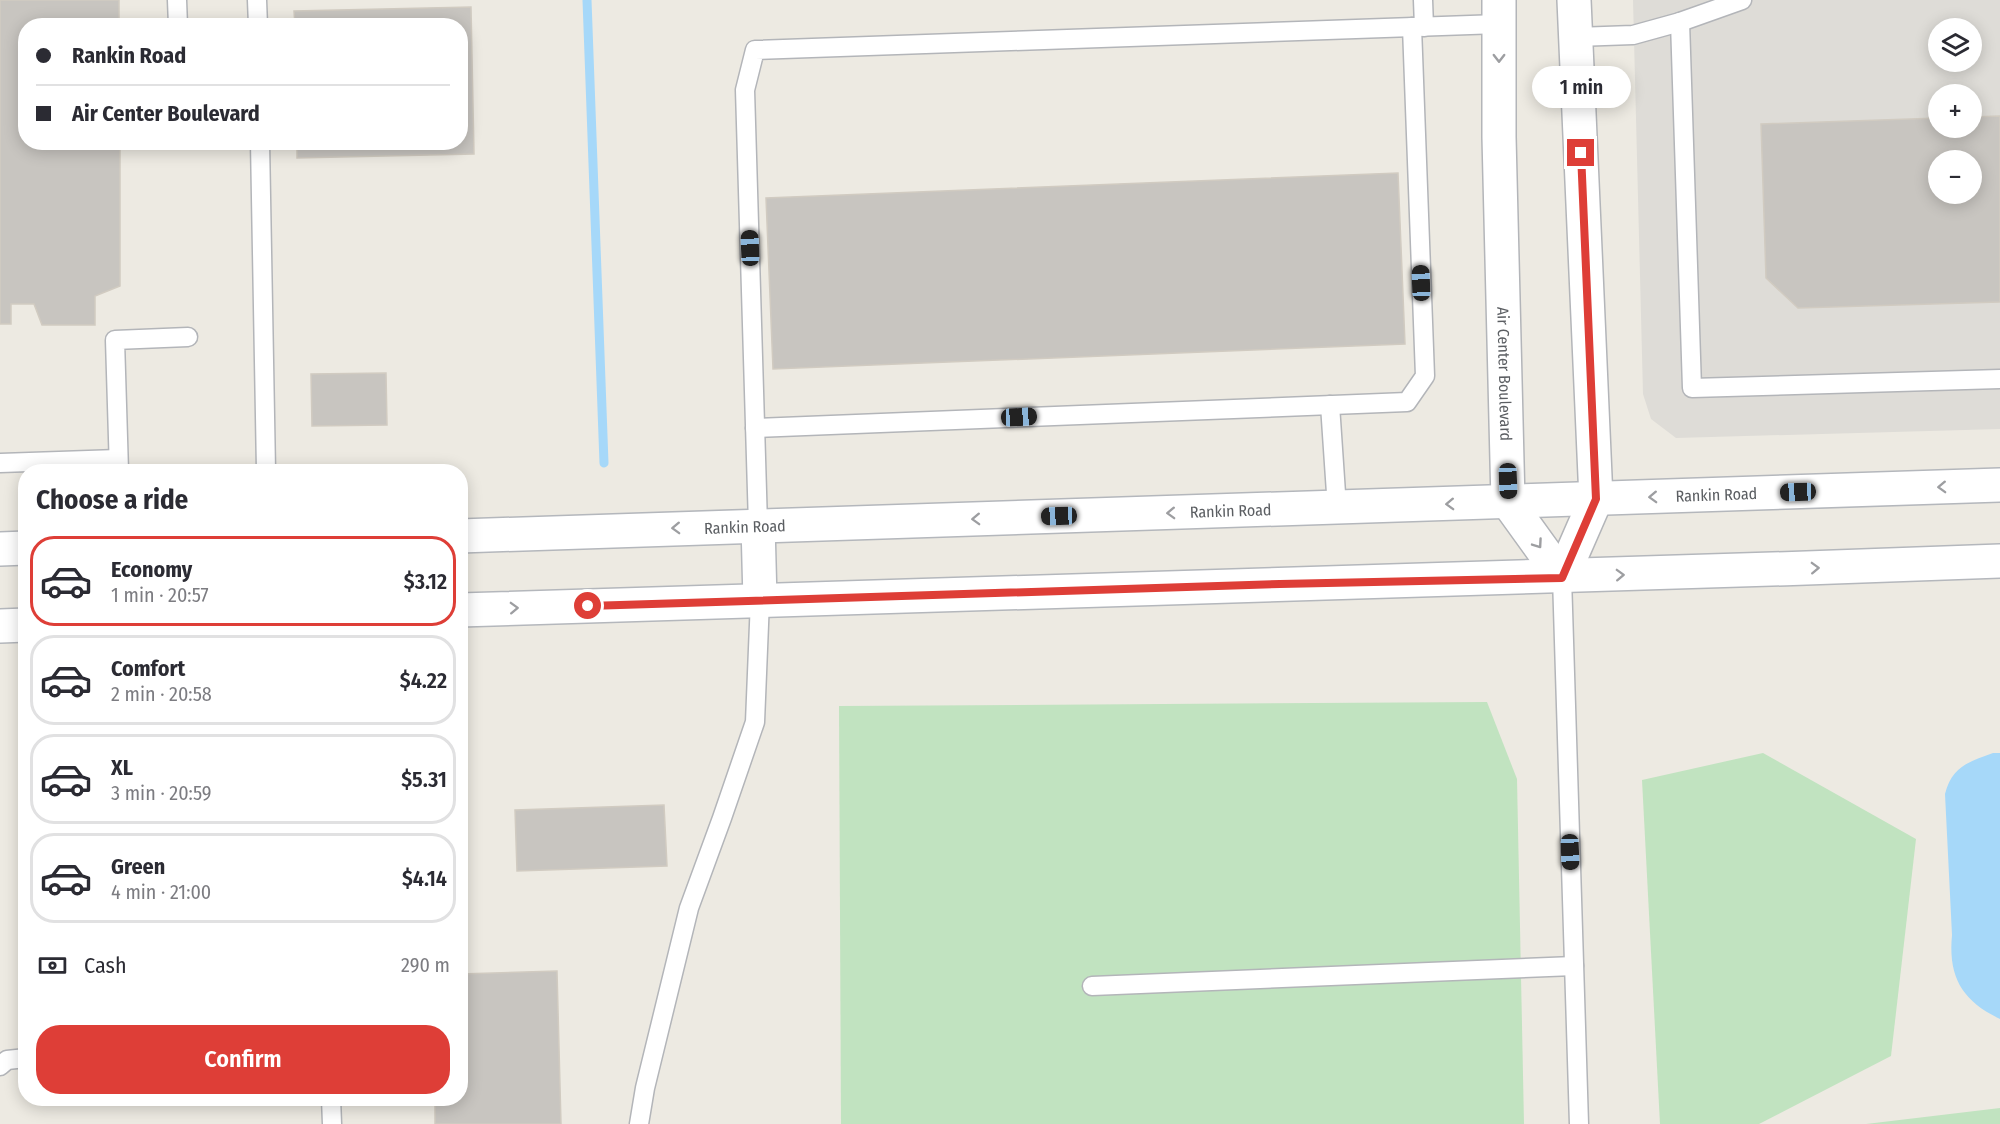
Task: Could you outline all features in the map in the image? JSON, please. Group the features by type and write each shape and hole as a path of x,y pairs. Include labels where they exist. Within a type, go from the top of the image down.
{"main road":[{"path":"1562,578 1596,499 1574,0"},
{"name":"Air Center Boulevard","path":"1499,12 1508,502"},
{"name":"Rankin Road","path":"468,536 2000,485"},
{"path":"1508,502 1562,578"},
{"path":"758,525 760,600"},
{"path":"0,549 18,549"},
{"path":"468,610 1280,584 1562,578 2000,561"},
{"path":"0,626 18,625"}],"lane":[{"path":"177,0 178,18"},
{"path":"257,0 258,18"},
{"path":"755,428 1407,402 1425,376 1418,27 1423,0"},
{"path":"1576,37 1633,35 1680,22 1742,0"},
{"path":"758,525 745,90 755,50 1418,27 1499,12"},
{"path":"1680,22 1692,388 2000,379"},
{"path":"260,150 266,464"},
{"path":"119,464 115,340 188,337"},
{"path":"1330,405 1337,508"},
{"path":"0,464 18,464"},
{"path":"1562,578 1579,1124"},
{"path":"639,1124 645,1088 689,908 723,818 755,722 760,600"},
{"path":"1092,986 1574,966"},
{"path":"0,1066 7,1060 18,1059"},
{"path":"331,1106 332,1124"}],"shaded area":[{"path":"1633,0 2000,0 2000,429 1676,438 1651,419 1643,394"}],"green space":[{"path":"1487,702 1517,779 1524,1124 841,1124 839,706"},
{"path":"1763,753 1916,839 1891,1056 1759,1124 1660,1124 1642,780"},
{"path":"2000,1108 2000,1124 1866,1124"}],"water":[{"path":"1993,753 2000,753 2000,1019 1967,996 1955,975 1952,963 1945,794 1957,771"}],"building":[{"path":"0,0 119,0 119,18 18,18 18,150 120,150 120,286 95,296 95,325 42,325 34,304 11,304 11,324 0,324"},
{"path":"471,7 474,154 297,158 297,150 468,150 468,18 294,18 294,11"},
{"path":"2000,116 2000,302 1798,308 1766,278 1761,124 1928,118 1928,138 1982,138 1982,117"},
{"path":"1398,173 1405,344 773,369 766,198"},
{"path":"386,373 387,425 312,426 311,374"},
{"path":"664,805 667,866 517,871 515,810"},
{"path":"557,971 561,1124 435,1124 435,1106 468,1106 468,974"}],"waterway":[{"path":"587,0 604,463"}],"route":[{"path":"588,606 1280,584 1562,578 1596,499 1581,153"}]}
